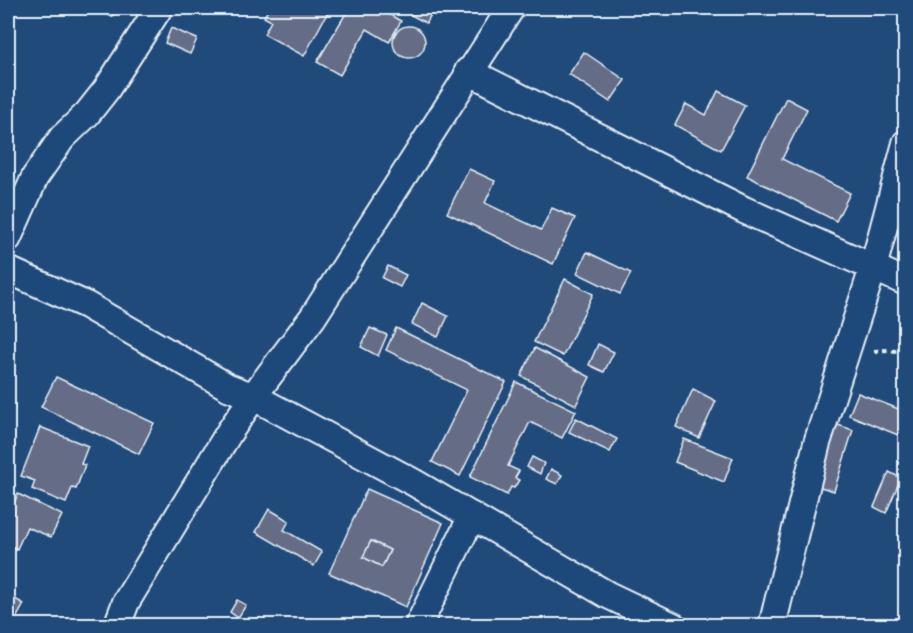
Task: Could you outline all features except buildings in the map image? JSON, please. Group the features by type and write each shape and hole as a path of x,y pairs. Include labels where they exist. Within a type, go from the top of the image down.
{"street":[{"path":"8,237 35,177 62,138 87,114 106,90 159,8"},
{"path":"117,626 126,602 230,431 313,317 468,71 511,8"},
{"path":"468,71 744,210 906,282"},
{"path":"772,626 817,444 873,268 906,143"},
{"path":"8,270 86,305 228,387 254,397 413,482 608,595 673,626"},
{"path":"418,626 472,516"}],"path":[{"path":"846,353 888,350 906,352"}]}
